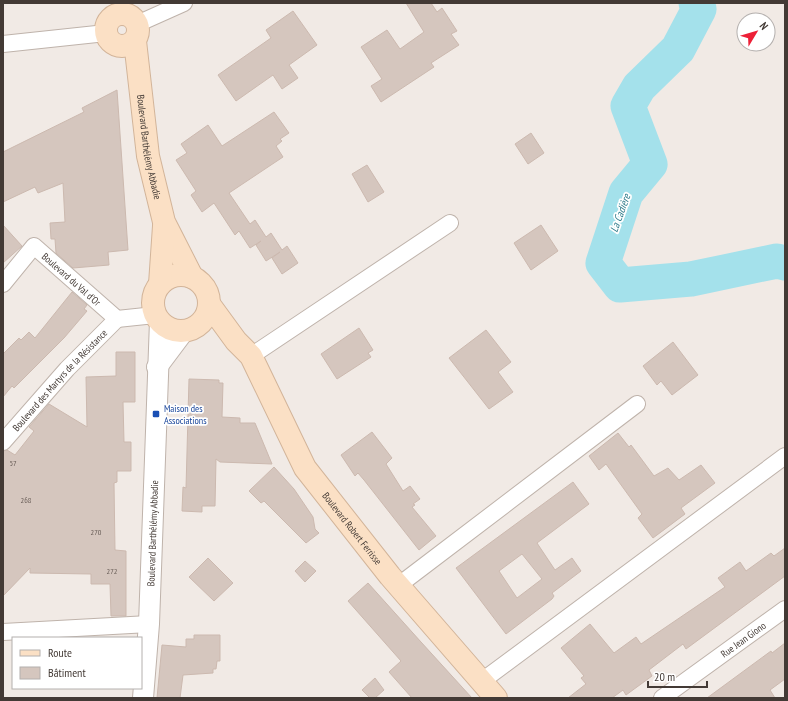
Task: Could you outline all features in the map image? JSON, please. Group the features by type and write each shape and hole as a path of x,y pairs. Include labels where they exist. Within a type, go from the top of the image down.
{"main road":[{"name":"Boulevard Barthélémy Abbadie","path":"118,23 138,71 148,156 164,222 192,277"},
{"name":"Boulevard Barthélémy Abbadie","path":"160,284 164,222"},
{"path":"175,275 192,277 205,288 209,304 205,316 191,328 167,327 158,318 153,299 160,284 167,278 175,275"},
{"name":"Boulevard Robert Ferrisse","path":"209,304 236,341 251,356 305,468 399,585 496,698"},
{"name":"Boulevard Robert Ferrisse","path":"191,328 236,341"}],"street":[{"path":"3,44 118,23 184,3"},
{"path":"251,356 444,223"},
{"name":"Boulevard du Val d'Or","path":"3,284 34,246 117,319"},
{"path":"117,319 158,318"},
{"name":"Boulevard Barthélémy Abbadie","path":"143,698 149,624 158,318"},
{"name":"Boulevard des Martyrs de la Résistance","path":"3,442 67,368 117,319"},
{"path":"157,367 191,328"},
{"path":"399,585 636,404"},
{"path":"482,681 785,456"},
{"name":"Rue Jean Giono","path":"662,698 785,609"},
{"path":"3,632 149,624"}],"building":[{"path":"406,3 431,3 437,12 442,8 457,31 451,34 459,45 431,63 434,67 381,102 371,86 382,79 361,47 387,30 400,49 424,32"},
{"path":"293,11 317,45 289,65 298,78 282,89 273,75 236,101 218,75 271,38 266,30"},
{"path":"117,90 128,250 108,252 109,265 73,268 56,253 55,239 51,239 50,223 65,222 63,183 38,193 35,187 3,202 3,152 84,112 82,108"},
{"path":"274,112 289,133 280,139 282,141 276,146 283,157 229,193 250,224 255,220 266,237 271,233 282,250 287,246 298,263 282,274 272,258 280,252 266,261 256,245 261,241 250,248 239,231 235,235 214,203 202,212 191,195 196,191 176,160 187,153 181,144 208,125 222,146"},
{"path":"531,133 544,153 528,164 515,144"},
{"path":"367,165 384,192 368,202 352,174"},
{"path":"3,225 22,246 3,263"},
{"path":"541,225 558,251 531,270 514,243"},
{"path":"72,292 87,305 84,309 87,311 64,338 14,388 12,386 3,397 3,354 19,338 21,340 29,332 35,338"},
{"path":"359,328 373,350 368,353 371,357 337,379 321,354"},
{"path":"486,330 511,362 498,372 513,392 489,409 449,358"},
{"path":"673,342 698,375 672,395 661,381 657,385 643,366"},
{"path":"116,352 135,352 135,402 123,402 124,442 131,442 131,471 117,471 117,482 114,483 115,550 126,551 126,616 111,616 110,584 91,584 91,574 30,573 30,568 3,596 3,451 7,450 15,455 34,431 29,427 49,404 87,427 86,377 116,376"},
{"path":"189,379 219,380 219,383 223,383 222,417 240,418 240,423 255,423 272,464 220,462 216,459 215,506 202,506 202,512 182,511 183,487 186,488"},
{"path":"372,432 392,458 386,464 403,491 410,486 420,499 413,504 415,505 412,507 436,536 419,550 358,473 355,476 341,455"},
{"path":"618,433 629,447 631,445 654,476 668,468 679,480 701,465 715,483 681,508 685,514 653,538 638,518 642,514 606,464 599,470 589,456"},
{"path":"274,467 294,489 313,517 315,529 319,533 306,543 264,501 261,503 249,491"},
{"path":"573,482 589,504 537,543 555,570 572,558 581,571 552,593 554,596 552,599 506,634 456,568","holes":["522,554 542,579 517,598 499,571"]},
{"path":"785,548 785,576 686,649 683,644 649,670 652,676 626,695 623,690 612,698 568,698 586,684 581,678 584,676 561,648 590,624 614,653 636,637 641,644 725,587 718,578 740,562 746,571 771,553 774,556"},
{"path":"208,558 233,583 214,601 189,577"},
{"path":"305,561 316,571 305,582 295,571"},
{"path":"368,583 472,698 412,698 389,672 401,661 348,601"},
{"path":"194,635 220,635 220,661 217,661 216,669 213,669 213,673 183,675 180,698 157,698 162,645 186,647 186,639 194,639"},
{"path":"785,643 785,679 770,690 775,698 707,698 771,651 772,653"},
{"path":"375,678 384,690 375,698 370,698 362,690"}],"waterway":[{"name":"La Cadière","path":"696,3 699,9 678,49 639,87 628,106 650,164 626,193 603,263 620,285 691,279 777,261 785,263"}],"place":[{"name":"Maison des Associations","path":"156,414"}]}
